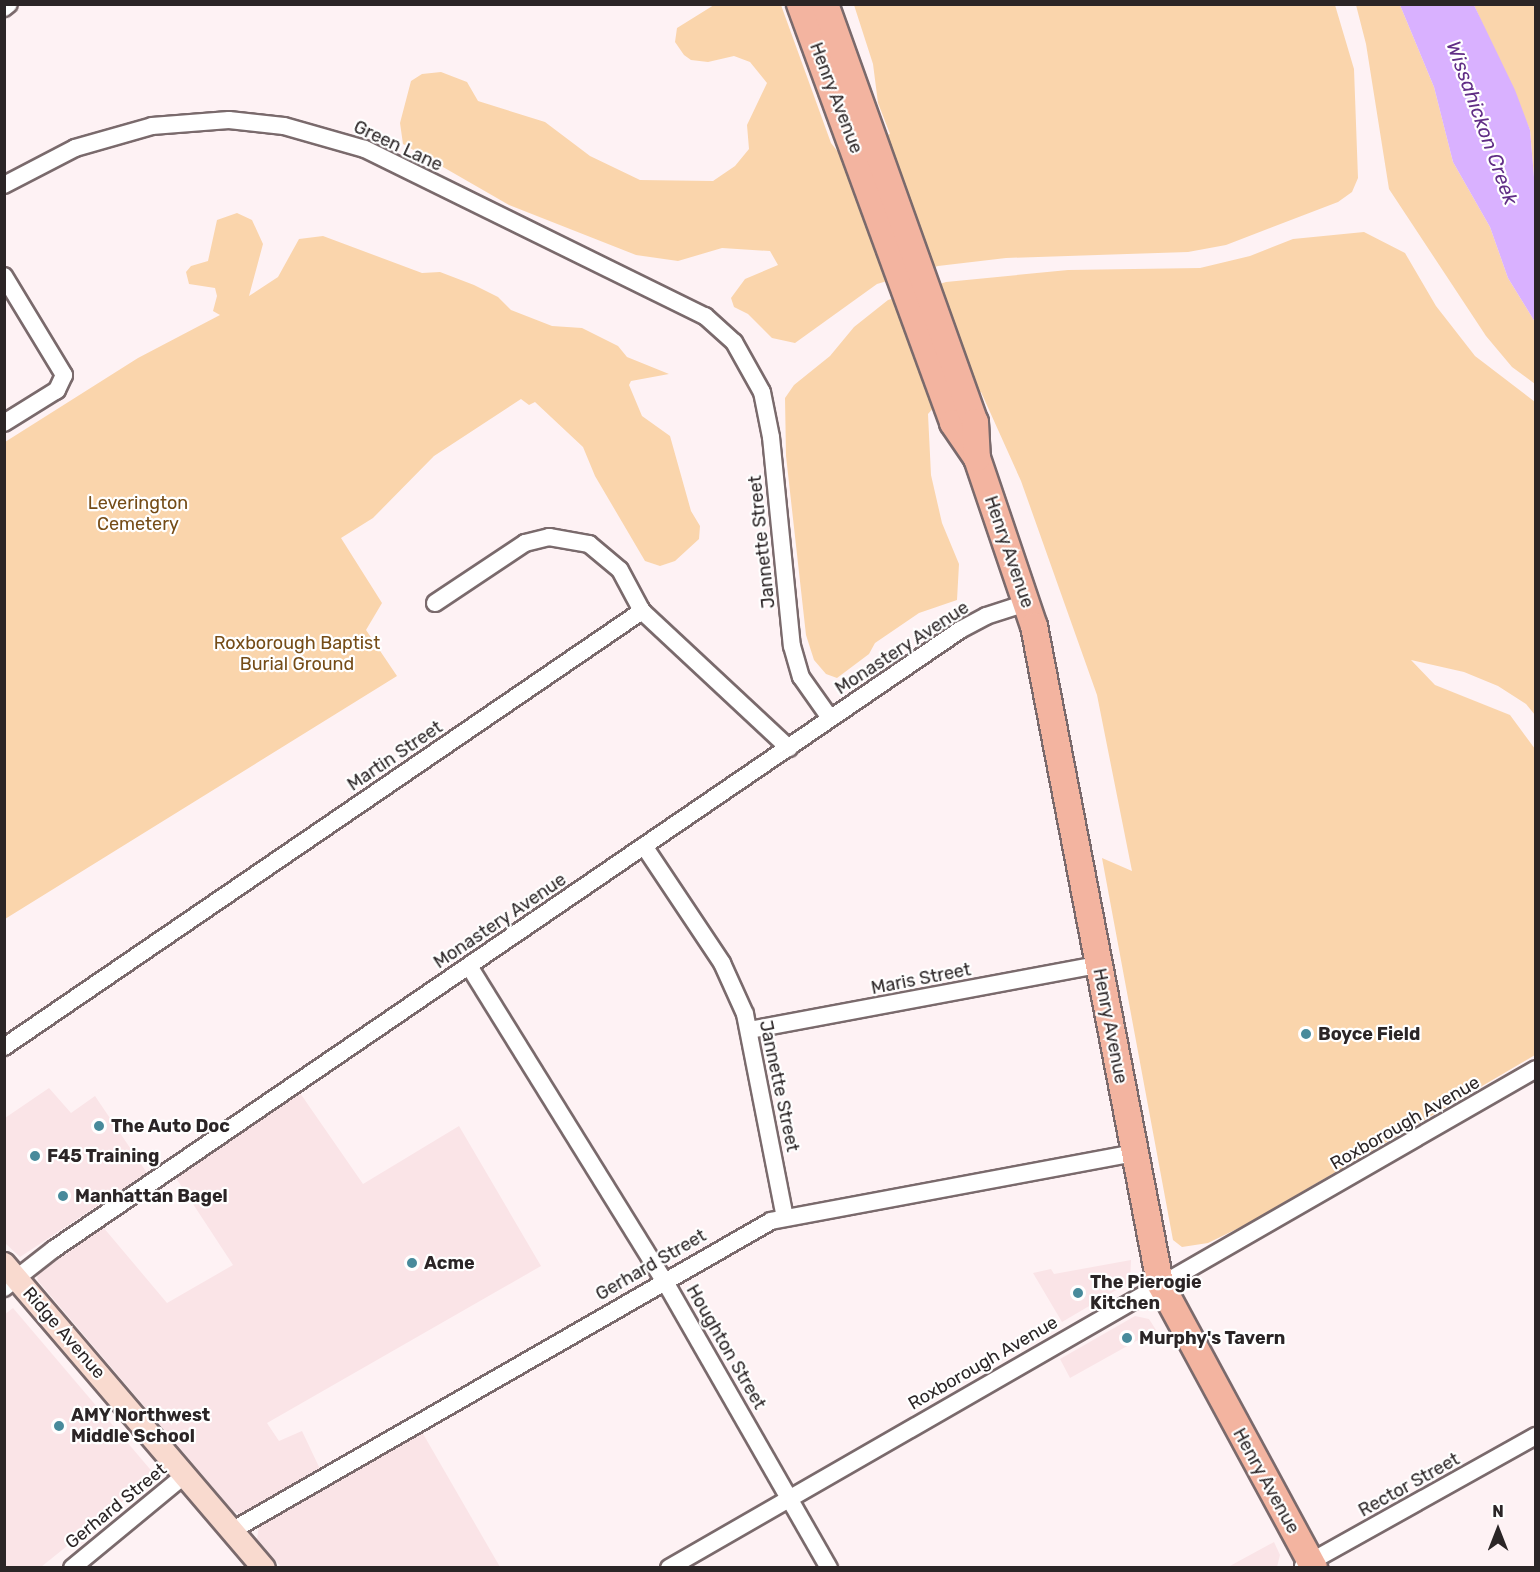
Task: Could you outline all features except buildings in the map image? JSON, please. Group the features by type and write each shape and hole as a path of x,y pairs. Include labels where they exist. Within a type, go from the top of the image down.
{"main road":[{"name":"Henry Avenue","path":"800,4 856,121"},
{"name":"Henry Avenue","path":"825,4 856,121 977,458 1026,603 1042,664 1133,1153 1160,1283 1186,1338 1309,1566"},
{"name":"Ridge Avenue","path":"8,1277 185,1475 264,1568"}],"street":[{"path":"4,8 9,4"},
{"name":"Green Lane","path":"4,185 75,148 152,126 229,120 311,132 364,149 689,308 716,324 744,356"},
{"path":"4,276 63,370 64,380 57,390 4,423"},
{"name":"Jannette Street","path":"744,356 767,409 794,654 801,677 830,718"},
{"path":"435,603 525,543 563,538 589,544 610,559 642,611 789,748"},
{"name":"Monastery Avenue","path":"8,1277 975,621 1026,603"},
{"name":"Martin Street","path":"4,1047 642,611"},
{"name":"Jannette Street","path":"644,846 722,963 750,1030 785,1217"},
{"name":"Maris Street","path":"750,1030 1098,964"},
{"name":"Houghton Street","path":"469,966 664,1280 830,1568"},
{"name":"Roxborough Avenue","path":"669,1568 1160,1283 1536,1069"},
{"name":"Gerhard Street","path":"233,1530 759,1226 785,1217 1133,1153"},
{"name":"Rector Street","path":"1309,1566 1536,1436"},
{"name":"Gerhard Street","path":"72,1568 185,1475"}],"shaded area":[{"path":"49,1088 71,1113 95,1096 147,1173 20,1257 5,1243 5,1118"},
{"path":"300,1093 363,1184 459,1126 541,1266 267,1423 279,1441 302,1431 320,1469 240,1514 233,1511 38,1281 37,1275 103,1227 167,1303 233,1265 176,1178"},
{"path":"1131,1260 1130,1282 1062,1322 1033,1273 1051,1269 1054,1274"},
{"name":"AMY Northwest Middle School","path":"13,1308 155,1475 41,1567 5,1567 4,1315"},
{"path":"1135,1316 1149,1319 1156,1330 1070,1378 1060,1359"},
{"path":"422,1432 500,1567 281,1567 257,1539 259,1526"},
{"path":"1274,1542 1280,1555 1277,1567 1228,1567"}],"green space":[{"path":"714,5 781,5 831,143 838,152 890,134 878,103 873,64 854,5 1335,5 1354,69 1358,178 1352,192 1338,202 1226,245 1188,252 1006,258 938,266 877,284 795,343 772,338 748,314 734,307 731,298 745,279 778,265 770,251 722,248 678,261 636,255 509,205 403,144 400,123 411,81 422,74 441,72 467,82 478,101 545,122 590,156 640,180 713,181 735,166 749,149 747,125 767,83 750,62 734,56 708,62 691,60 684,55 675,42 677,28"},
{"path":"1356,5 1400,5 1434,87 1453,162 1490,227 1508,278 1535,322 1535,384 1512,367 1486,336 1389,189 1366,44"},
{"path":"1474,5 1535,5 1535,189 1530,130"},
{"name":"Leverington Cemetery","path":"237,213 252,220 263,244 249,296 278,277 299,239 323,236 422,273 440,272 474,285 498,297 511,310 552,326 582,328 618,346 627,357 669,374 631,381 629,385 642,416 670,436 691,511 700,526 699,539 675,561 660,566 645,561 595,476 583,447 535,402 529,405 521,399 434,456 373,518 341,538 382,603 366,630 397,676 5,919 5,442 138,358 220,315 213,311 217,296 215,288 189,284 186,272 191,266 208,261 217,220"},
{"path":"1364,232 1405,253 1436,306 1475,356 1535,402 1535,715 1526,704 1498,686 1464,672 1411,660 1435,685 1510,715 1535,749 1535,1055 1247,1224 1208,1243 1182,1247 1173,1240 1102,858 1132,871 1097,695 1021,481 981,392 935,406 928,414 931,475 942,523 959,564 957,600 919,613 875,643 869,654 837,678 826,674 814,660 806,635 786,456 785,398 794,385 830,356 854,327 888,300 946,282 1068,270 1200,268 1250,256 1293,239"}],"water":[{"name":"Wissahickon Creek","path":"1400,5 1474,5 1515,90 1530,130 1535,189 1535,322 1508,278 1490,227 1453,162 1434,87"}],"place":[{"name":"Boyce Field","path":"1306,1034"},
{"name":"The Auto Doc","path":"99,1126"},
{"name":"F45 Training","path":"35,1156"},
{"name":"Manhattan Bagel","path":"63,1196"},
{"name":"Acme","path":"412,1263"},
{"name":"The Pierogie Kitchen","path":"1078,1293"},
{"name":"Murphy's Tavern","path":"1127,1338"},
{"name":"AMY Northwest Middle School","path":"59,1426"}],"park label":[{"name":"Roxborough Baptist Burial Ground","path":"297,654"}]}
